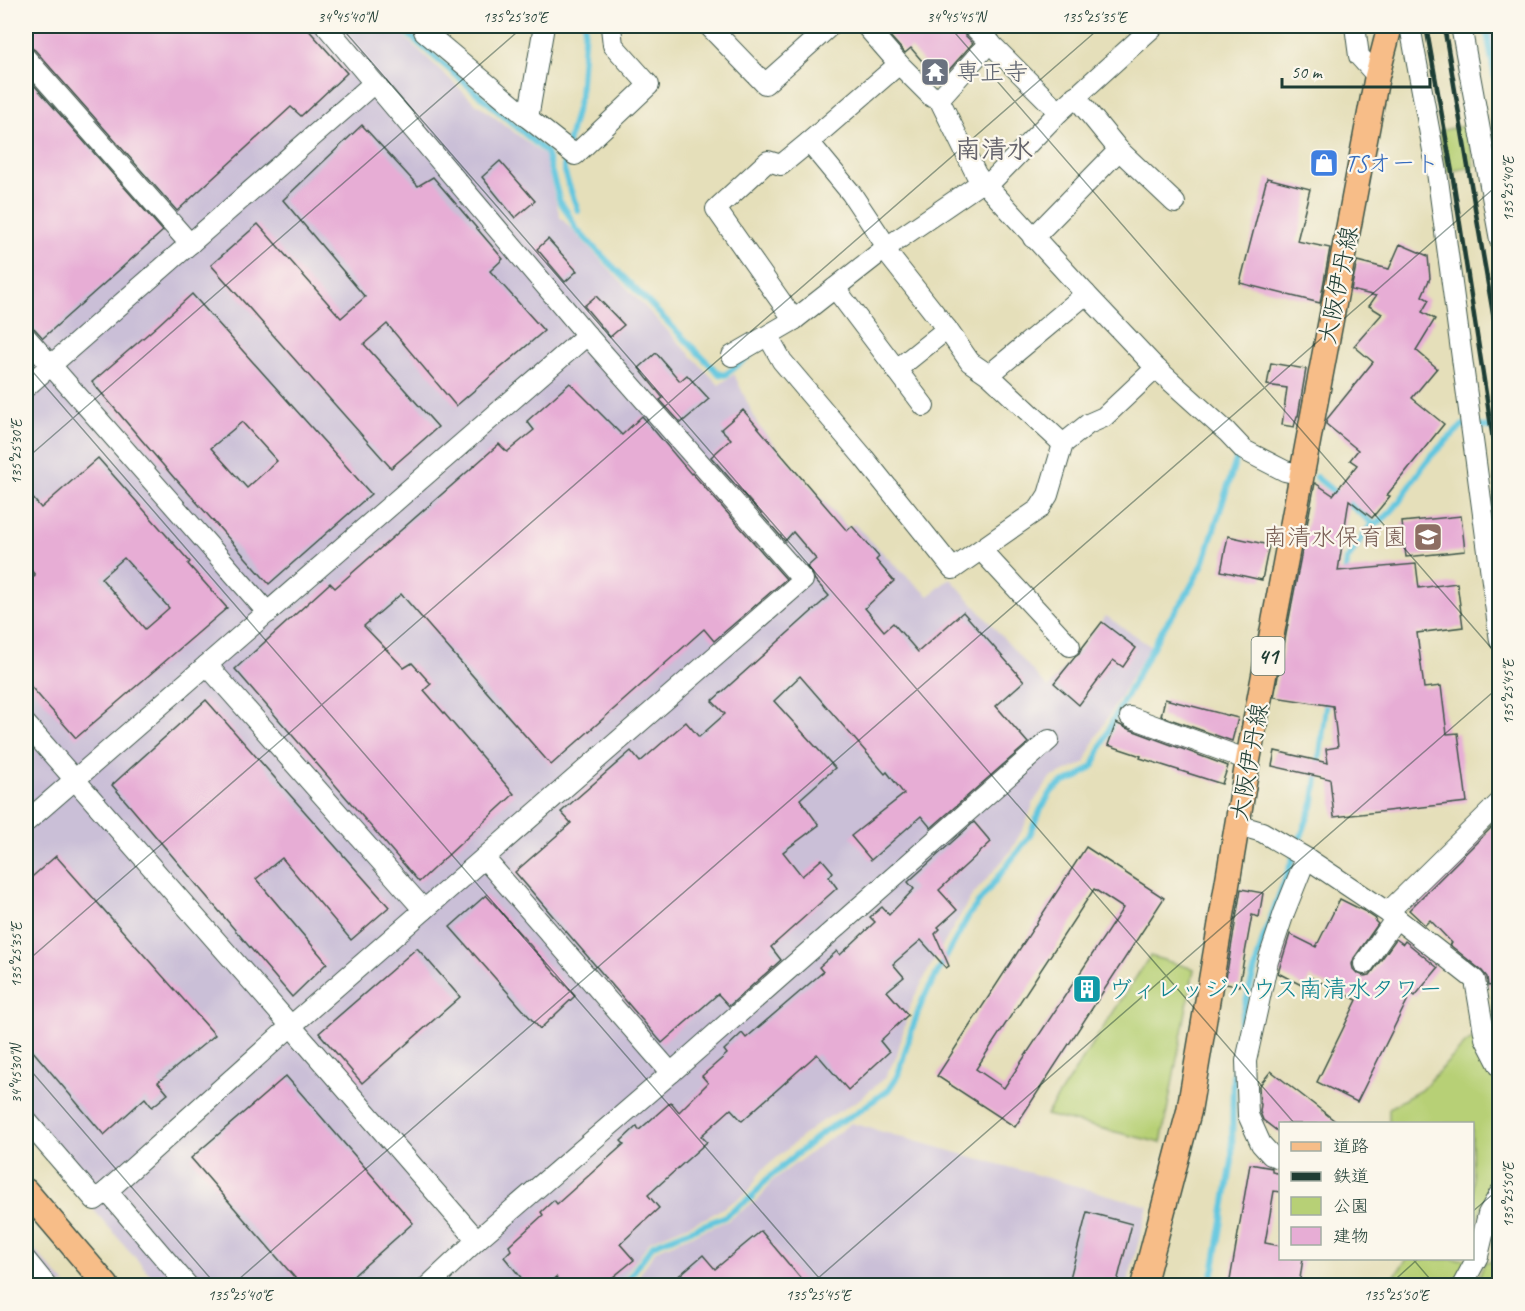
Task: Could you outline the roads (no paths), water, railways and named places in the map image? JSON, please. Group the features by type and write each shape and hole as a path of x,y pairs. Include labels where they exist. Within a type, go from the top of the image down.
{"main road":[{"name":"大阪伊丹線","path":"1143,1286 1189,1111 1248,760 1377,76 1390,26"},
{"path":"26,1191 107,1286"}],"street":[{"path":"26,1120 95,1200 803,580 587,334 326,26"},
{"path":"423,26 424,31 575,155 649,85 613,45 610,27 612,26"},
{"path":"528,118 544,26"},
{"path":"709,26 765,84 830,26"},
{"path":"866,26 899,64 932,97 939,99 978,185 1034,238 1156,368 1244,450 1285,471 1303,475"},
{"path":"973,26 1056,109"},
{"path":"732,356 771,341 794,320 838,292 978,185 1056,109 1075,96 1154,26"},
{"path":"1355,26 1359,56 1377,76"},
{"path":"1410,26 1437,172 1500,641"},
{"path":"1461,26 1500,240"},
{"path":"939,99 990,42"},
{"path":"26,58 190,244"},
{"path":"794,320 716,209 768,162 781,165 899,64"},
{"path":"26,387 374,83"},
{"path":"1075,96 1119,150 1175,203"},
{"path":"809,142 851,193 888,253 970,362 989,375 1063,444"},
{"path":"1034,238 1119,150"},
{"path":"838,292 924,406"},
{"path":"989,375 1086,294"},
{"path":"896,370 947,329"},
{"path":"26,822 587,334"},
{"path":"26,337 268,613"},
{"path":"771,341 782,360 953,569 1039,510 1048,495 1063,444 1089,424 1104,417 1156,368"},
{"path":"981,550 1070,646"},
{"path":"207,665 424,910"},
{"path":"1131,717 1248,760"},
{"path":"26,724 477,1240"},
{"path":"428,1286 477,1240 671,1073 1049,740"},
{"path":"1364,964 1392,915 1500,801"},
{"path":"1238,825 1262,832 1308,859 1392,915 1475,980 1485,1038 1500,1067"},
{"path":"484,858 671,1073"},
{"path":"1279,1157 1271,1155 1262,1144 1248,1115 1246,1061 1268,961 1284,913 1302,868 1308,859"},
{"path":"107,1191 188,1286"},
{"path":"1462,1286 1478,1256 1488,1214 1500,1192"},
{"path":"26,1260 47,1286"}],"waterway":[{"path":"402,26 409,35 546,152 560,202 577,230 719,374 725,375 749,356"},
{"path":"578,211 564,171 564,159 580,96 585,26"},
{"path":"1486,26 1500,108"},
{"path":"1345,576 1347,560 1372,523 1376,524 1391,511 1434,452 1463,425 1500,428"},
{"path":"623,1286 653,1245 724,1217 753,1196 765,1181 824,1131 856,1113 888,1090 898,1075 923,999 969,915 1029,837 1052,791 1093,766 1113,720 1162,630 1185,597 1203,564 1238,454"},
{"path":"1316,477 1372,523"},
{"path":"1209,1286 1232,1161 1233,1076 1239,1028 1263,939 1314,801 1327,699"}],"railway":[{"path":"1426,26 1452,172 1500,485"},
{"path":"1444,26 1500,359"}],"place":[{"name":"専正寺","path":"935,72"},
{"name":"TSオート","path":"1324,163"},
{"name":"南清水保育園","path":"1428,537"},
{"name":"ヴィレッジハウス南清水タワー","path":"1087,989"}],"district":[{"name":"南清水","path":"994,149"}]}
